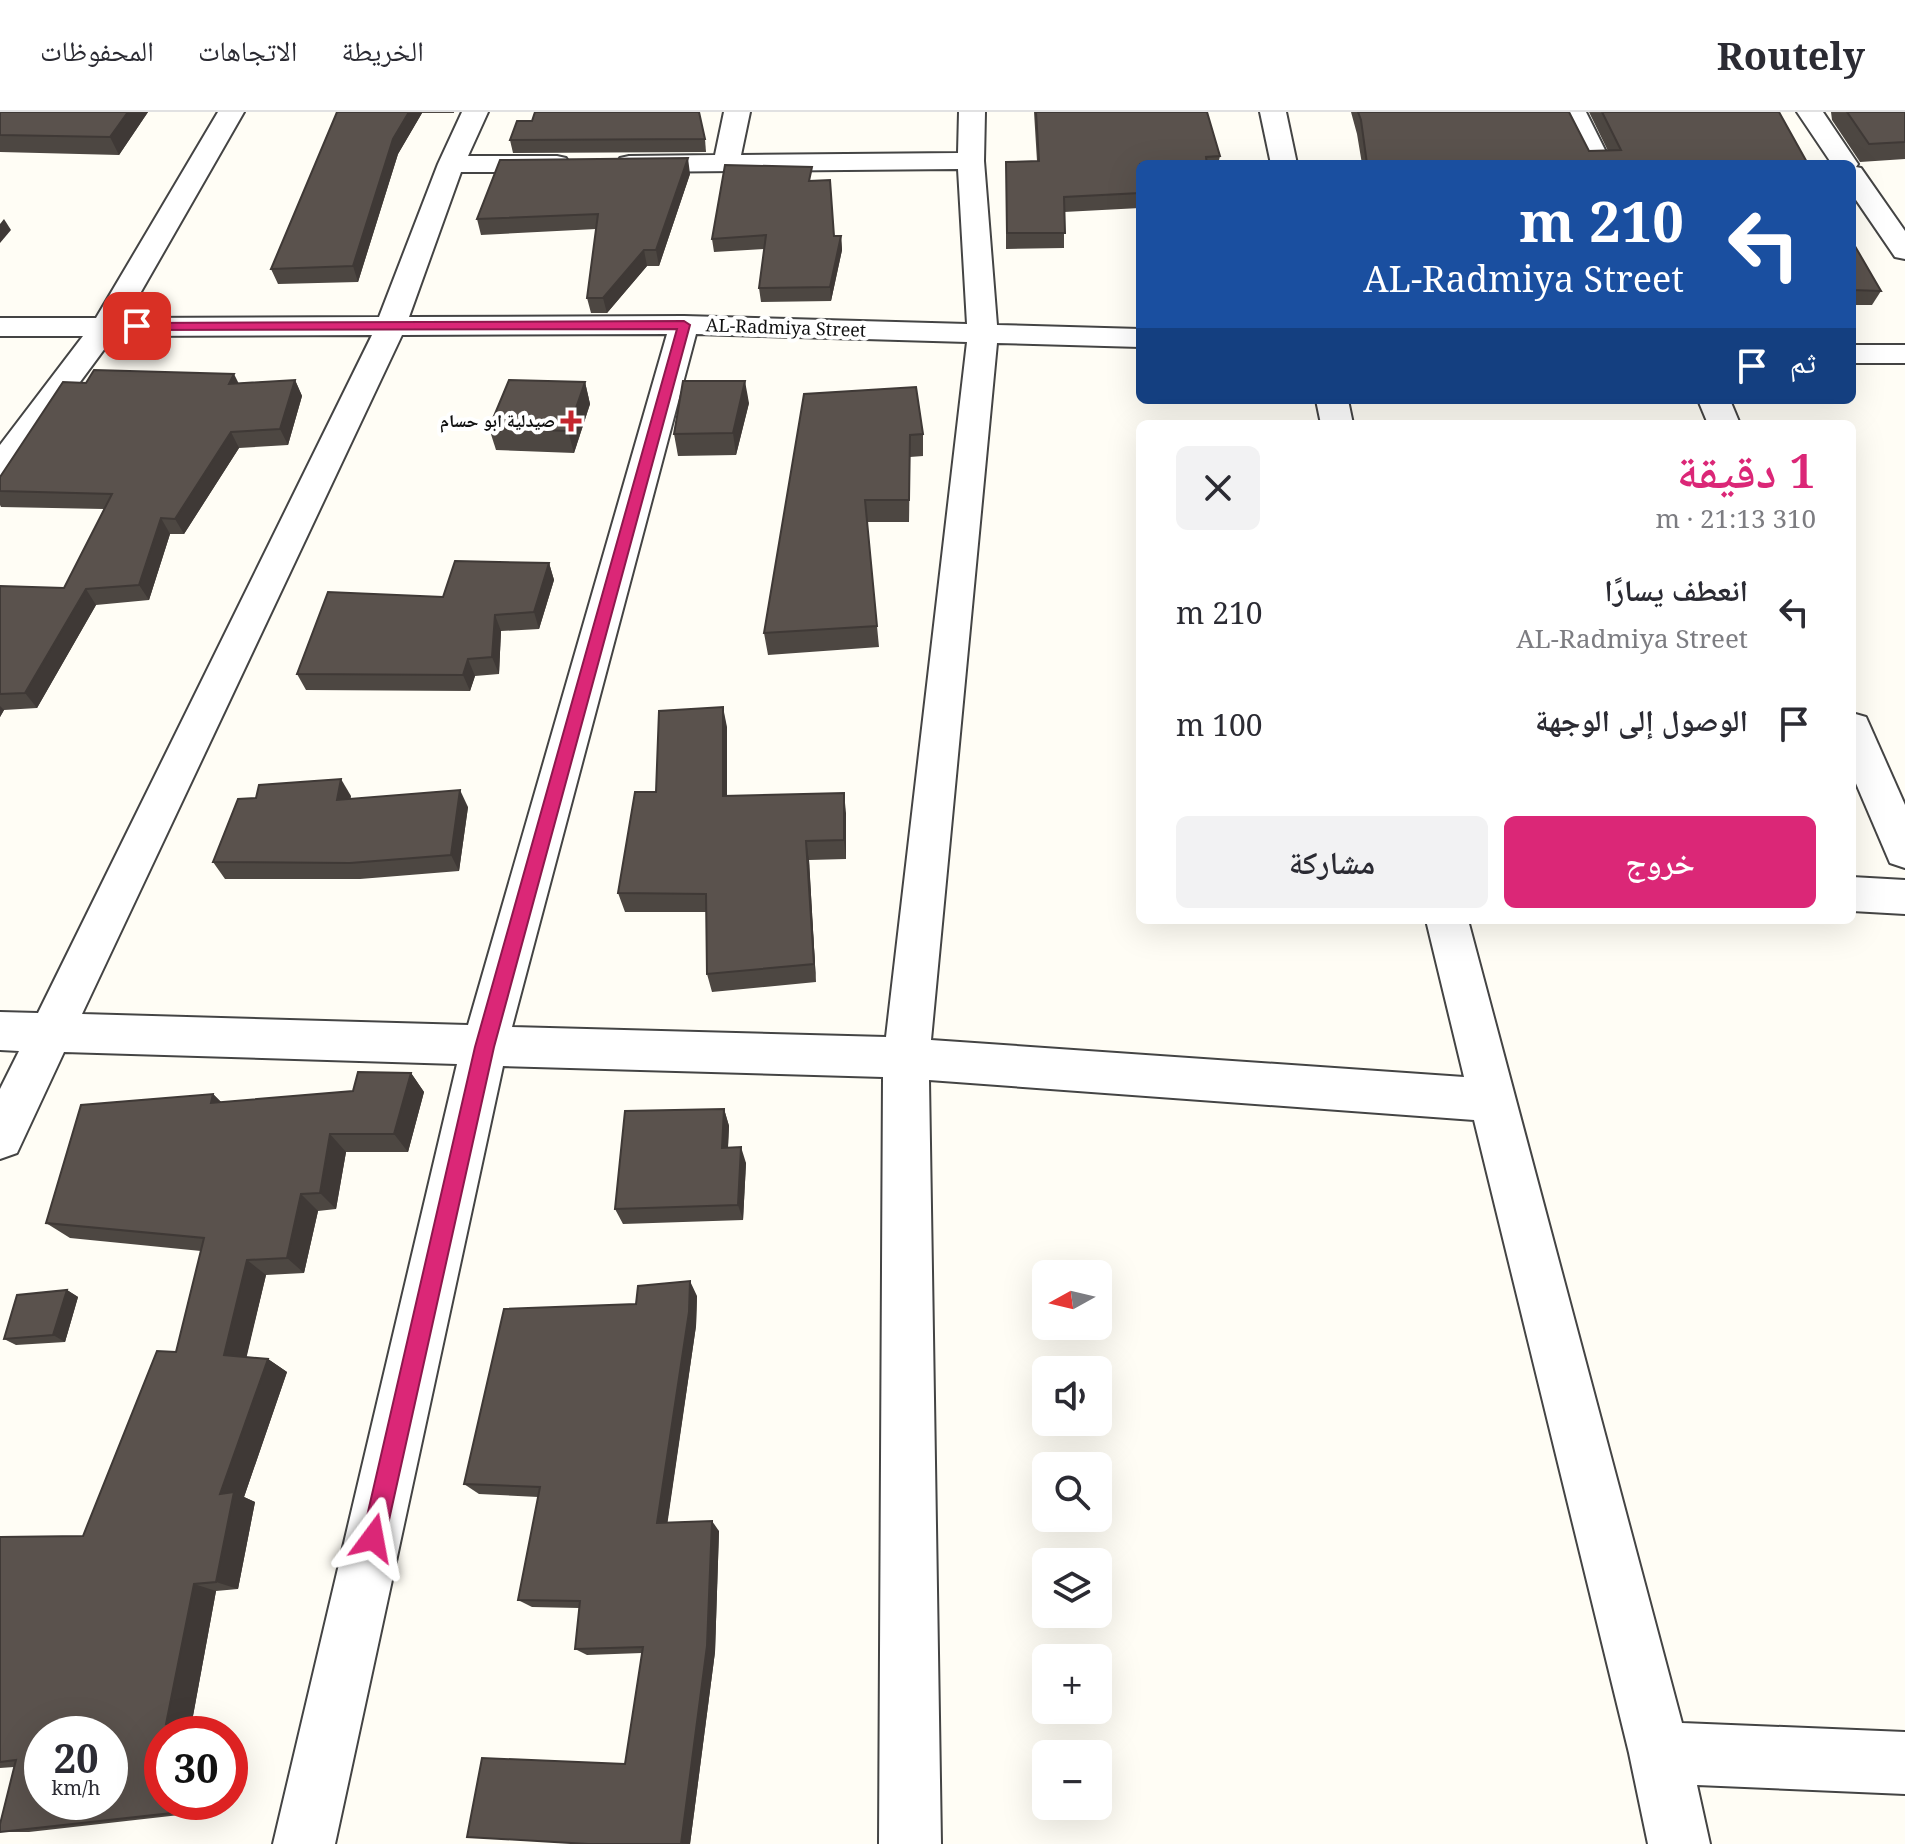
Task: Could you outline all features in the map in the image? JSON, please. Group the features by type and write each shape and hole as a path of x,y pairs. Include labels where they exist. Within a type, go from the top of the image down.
{"street":[{"path":"0,467 106,326 231,112"},
{"path":"0,1138 390,328 451,164 475,112"},
{"path":"726,164 737,112"},
{"path":"910,1844 906,1058 983,333 971,161 972,112"},
{"path":"1273,112 1283,160"},
{"path":"1573,112 1597,160"},
{"path":"1810,112 1842,160"},
{"path":"451,164 971,161"},
{"path":"1856,180 1905,251"},
{"path":"304,1844 484,1047 684,325"},
{"name":"AL-Radmiya Street","path":"0,327 684,325 1136,338"},
{"path":"1856,354 1905,354"},
{"path":"1856,736 1905,852"},
{"path":"1856,894 1905,897"},
{"path":"1448,924 1659,1753 1679,1844"},
{"path":"0,1031 906,1058 1491,1100"},
{"path":"1659,1753 1905,1763"}],"building":[{"path":"0,112 128,112 110,137 0,135"},
{"path":"337,112 409,112 393,139 353,266 271,269"},
{"path":"535,112 699,112 705,139 510,140 517,121 532,121"},
{"path":"1036,112 1207,112 1220,156 1206,157 1206,160 1136,160 1136,193 1064,197 1065,233 1007,233 1006,162 1039,161"},
{"path":"1358,112 1569,112 1589,151 1621,150 1602,112 1779,112 1806,160 1366,160"},
{"path":"1847,112 1905,112 1905,142 1869,144"},
{"path":"688,158 656,250 644,250 603,298 587,298 598,214 477,219 500,160"},
{"path":"725,165 812,167 809,181 830,180 834,236 841,236 830,287 759,288 766,235 712,239"},
{"path":"1856,248 1881,291 1856,290"},
{"path":"94,370 234,374 229,384 295,380 280,429 231,432 175,519 161,518 139,585 86,589 25,693 0,694 0,586 64,588 112,494 0,491 0,477 63,382 86,383"},
{"path":"509,380 585,382 568,431 489,428"},
{"path":"683,381 745,381 733,433 674,434"},
{"path":"916,387 923,434 910,435 909,500 865,500 877,626 764,633 804,394"},
{"path":"455,561 549,563 534,612 495,615 492,657 468,659 463,675 297,674 328,592 443,597"},
{"path":"723,707 723,796 844,793 844,840 806,841 814,964 707,974 706,894 618,893 635,792 656,792 659,711"},
{"path":"341,779 337,800 460,790 451,855 350,863 213,862 238,799 256,798 259,785"},
{"path":"358,1072 411,1073 394,1134 330,1134 320,1193 301,1194 287,1258 247,1260 224,1355 268,1359 220,1494 234,1492 216,1582 194,1584 168,1716 144,1716 144,1816 128,1818 128,1716 24,1716 24,1820 109,1820 0,1832 16,1760 0,1762 0,1537 83,1536 157,1351 176,1352 204,1238 46,1223 81,1105 213,1094 211,1103 353,1091"},
{"path":"724,1109 722,1148 741,1147 738,1205 615,1209 625,1111"},
{"path":"690,1281 689,1312 657,1523 712,1521 707,1646 681,1844 588,1844 467,1837 482,1758 625,1764 643,1647 575,1649 580,1601 518,1600 540,1487 464,1484 504,1309 636,1304 638,1286"},
{"path":"67,1290 53,1335 4,1339 17,1295"}],"place":[{"name":"صيدلية ابو حسام","path":"571,421"}],"route":[{"path":"137,326 390,328 684,325 484,1047 373,1538"}]}
